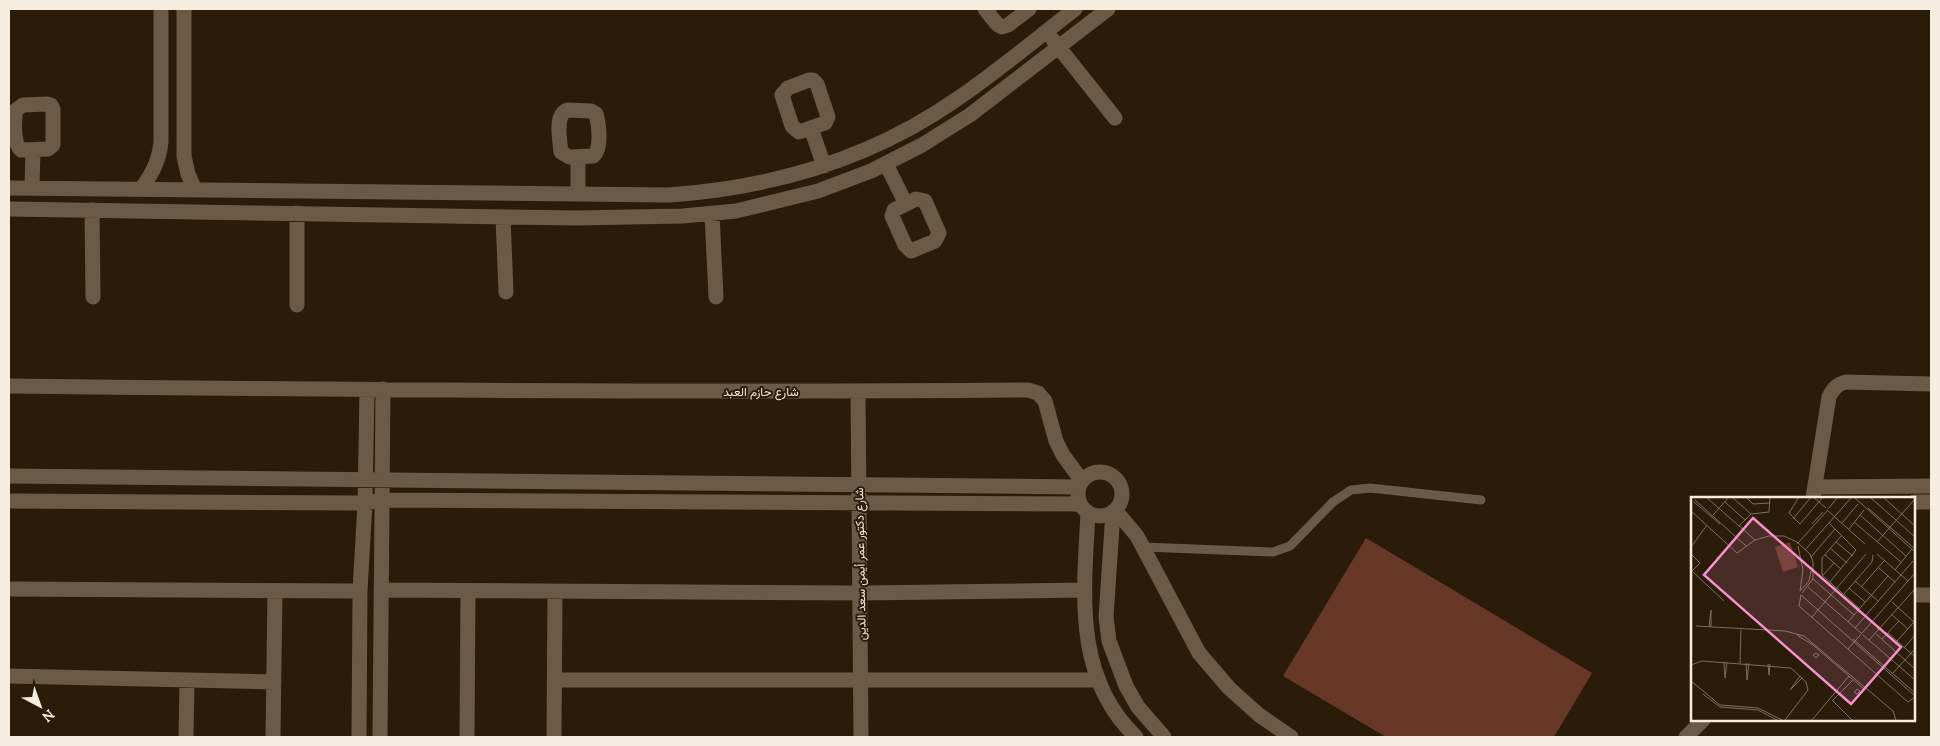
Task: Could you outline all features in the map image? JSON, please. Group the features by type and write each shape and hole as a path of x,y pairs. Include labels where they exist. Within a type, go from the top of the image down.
{"street":[{"path":"141,189 152,175 159,158 161,142 161,9"},
{"path":"184,9 184,156 188,174 196,190"},
{"path":"985,9 997,24 1002,27 1005,27 1024,13 1042,35 1059,47 1115,118"},
{"path":"9,188 578,194 668,194 721,190 782,178 824,166 876,145 930,116 981,82 1075,9"},
{"path":"9,209 577,218 712,214 745,209 791,199 845,181 886,164 922,145 970,115 1108,9"},
{"path":"811,128 824,166"},
{"path":"32,188 33,150"},
{"path":"578,157 578,194"},
{"path":"886,164 906,204"},
{"path":"418,192 418,215"},
{"path":"92,210 93,297"},
{"path":"297,305 298,213"},
{"path":"712,214 716,297"},
{"path":"503,217 506,292"},
{"path":"1931,384 1840,383 1829,397 1814,493 1931,486"},
{"name":"شارع حازم العبد","path":"9,386 858,392 1028,390 1038,393 1045,401 1051,426 1063,456 1080,484"},
{"path":"380,737 383,389"},
{"path":"360,737 360,590 366,480 367,390"},
{"name":"شارع دكتور عمر أيمن سعد الدين","path":"858,392 861,737"},
{"path":"9,501 365,503 382,500 859,503 1084,509 1096,516 1105,516 1114,511 1120,504 1122,489 1114,476 1099,472 1092,474 1080,484 1078,493 1084,509 1086,636 1099,680 1113,709 1136,737"},
{"path":"9,476 859,485 1080,484"},
{"path":"1915,502 1931,502"},
{"path":"1114,511 1133,531 1143,547 1199,653 1229,688 1259,715 1291,737"},
{"path":"1114,511 1106,617 1110,641 1126,686 1138,707 1164,737"},
{"path":"9,589 360,590"},
{"path":"381,590 860,594 1084,590"},
{"path":"274,737 275,591"},
{"path":"467,737 468,592"},
{"path":"554,737 555,592"},
{"path":"1915,595 1931,595"},
{"path":"9,676 274,682"},
{"path":"554,680 1099,680"},
{"path":"186,737 187,681"},
{"path":"1686,737 1702,721"}],"lane":[{"path":"1143,547 1273,552 1290,546 1333,502 1351,490 1370,488 1481,500"}],"shaded area":[{"path":"1366,538 1592,673 1554,737 1386,737 1283,676"}]}
